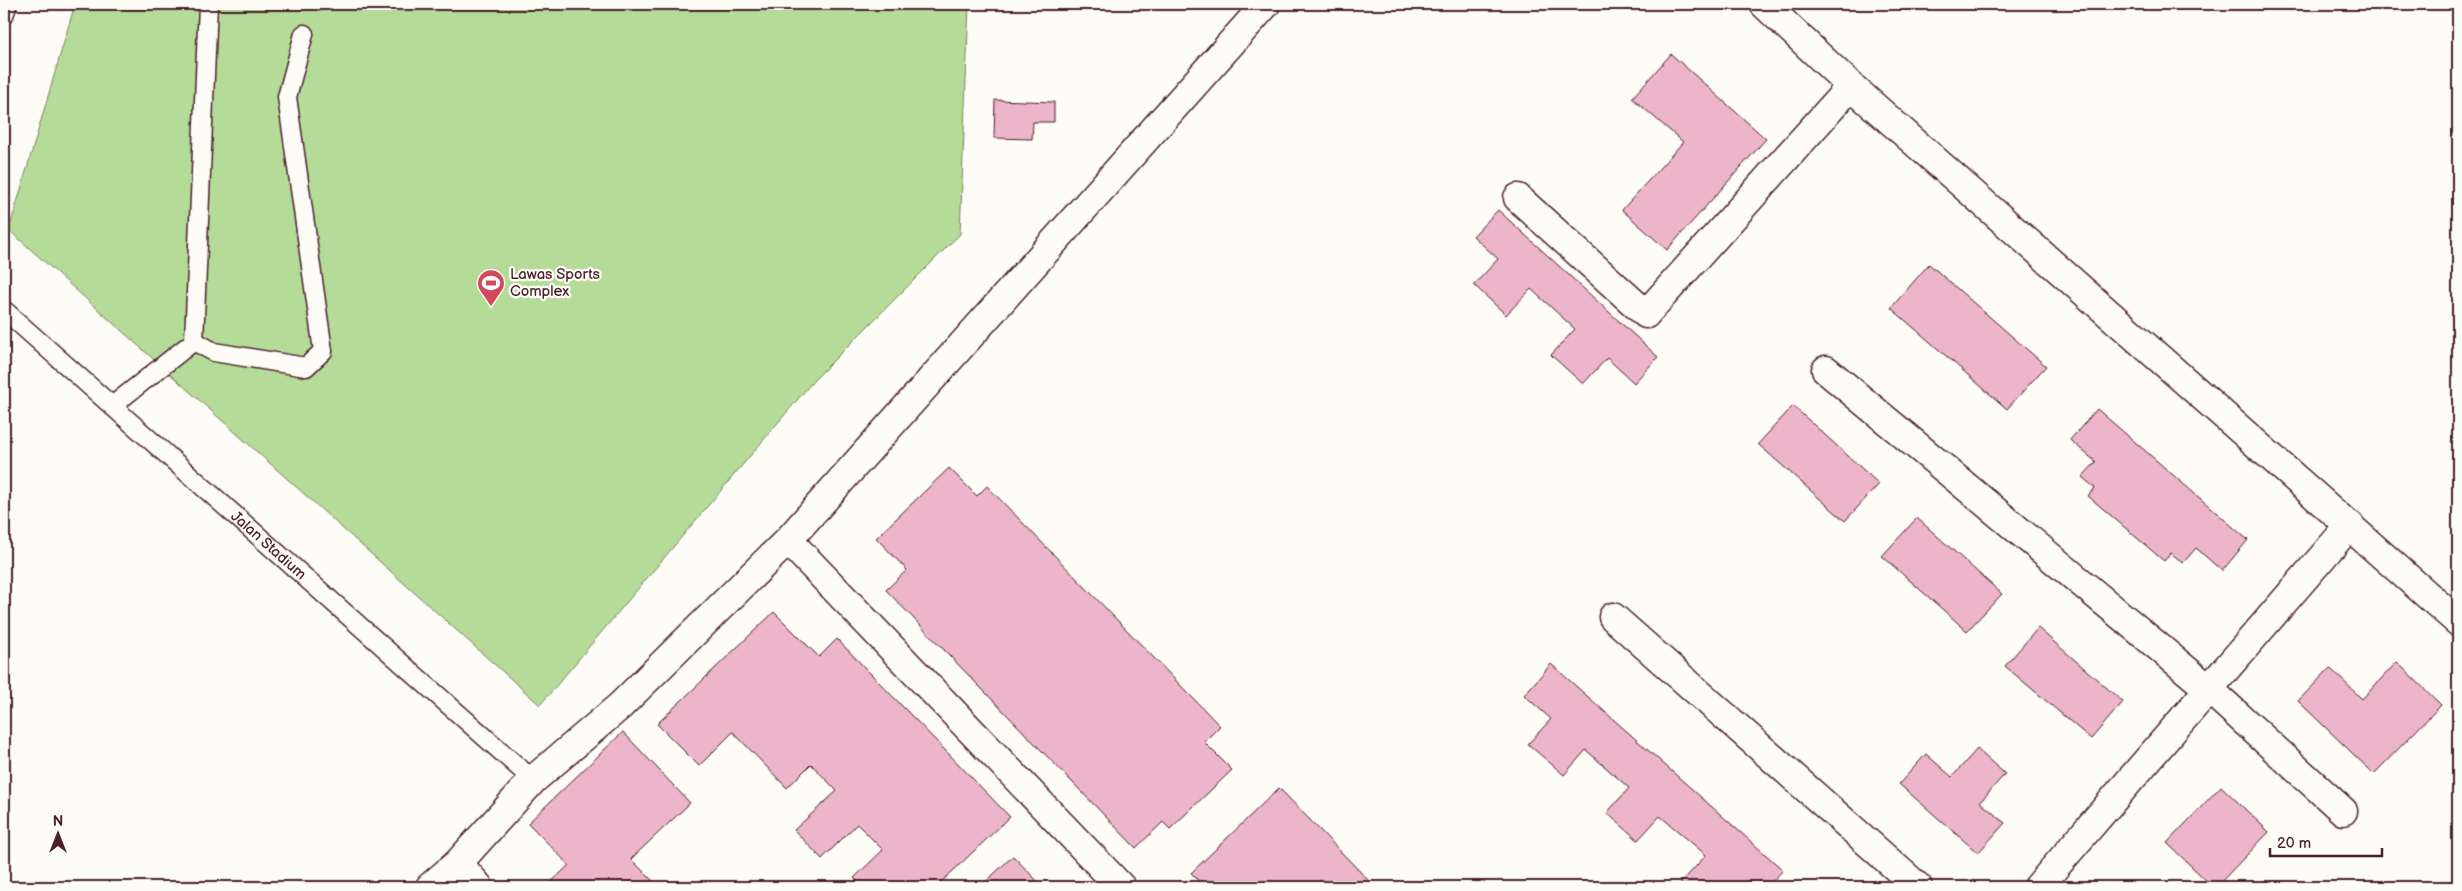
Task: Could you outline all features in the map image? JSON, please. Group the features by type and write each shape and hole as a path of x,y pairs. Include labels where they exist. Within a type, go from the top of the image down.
{"street":[{"path":"430,887 458,863 533,780 620,706 788,540 1266,4"},
{"path":"1764,4 1851,86 2458,622"},
{"path":"1518,198 1646,314 1851,86"},
{"path":"1826,370 2209,689 2343,811"},
{"path":"2038,887 2350,525"},
{"path":"788,540 1121,887"},
{"path":"1614,617 1918,887"},
{"path":"458,863 478,887"}],"lane":[{"path":"4,15 8,4"},
{"path":"112,406 194,341 208,4"},
{"path":"194,341 214,352 306,367 323,350 287,97 304,34"},
{"name":"Jalan Stadium","path":"4,310 533,780"}],"green space":[{"name":"Lawas Sports Complex","path":"75,4 969,4 960,234 814,380 540,705 9,230"}],"building":[{"path":"1671,54 1766,139 1667,250 1622,210 1683,142 1632,98"},
{"path":"995,100 1054,102 1054,122 1033,122 1032,139 994,138"},
{"path":"1498,210 1658,357 1634,383 1607,358 1583,384 1551,355 1575,329 1531,289 1506,315 1474,285 1498,259 1473,236"},
{"path":"1929,264 2046,366 2007,409 1891,308"},
{"path":"1793,406 1879,484 1845,521 1758,444"},
{"path":"2097,409 2248,540 2222,571 2196,548 2183,563 2171,553 2164,561 2088,496 2095,488 2082,477 2096,462 2070,440"},
{"path":"949,468 977,496 987,486 1220,726 1204,742 1232,770 1170,829 1163,822 1136,848 886,590 907,570 876,538"},
{"path":"1917,518 2002,594 1967,631 1882,556"},
{"path":"774,612 819,657 837,639 1010,817 936,887 863,887 854,878 883,850 857,824 822,859 794,830 837,791 811,764 787,788 733,732 699,766 657,724"},
{"path":"2038,628 2123,702 2091,739 2005,666"},
{"path":"2397,662 2441,705 2374,774 2298,701 2330,668 2362,699"},
{"path":"1551,664 1783,870 1767,887 1741,887 1736,883 1732,887 1684,887 1680,884 1706,855 1660,816 1638,840 1607,813 1629,788 1586,750 1564,775 1528,744 1551,719 1524,695"},
{"path":"623,732 690,803 631,859 659,887 546,887 569,865 528,823"},
{"path":"1977,749 2005,774 1980,802 2005,823 1978,853 1899,784 1926,754 1952,777"},
{"path":"2221,786 2269,832 2216,887 2213,887 2167,843"},
{"path":"1279,788 1375,887 1205,887 1191,873"},
{"path":"1013,856 1043,887 980,887"}],"place":[{"name":"Lawas Sports Complex","path":"491,307"}]}
